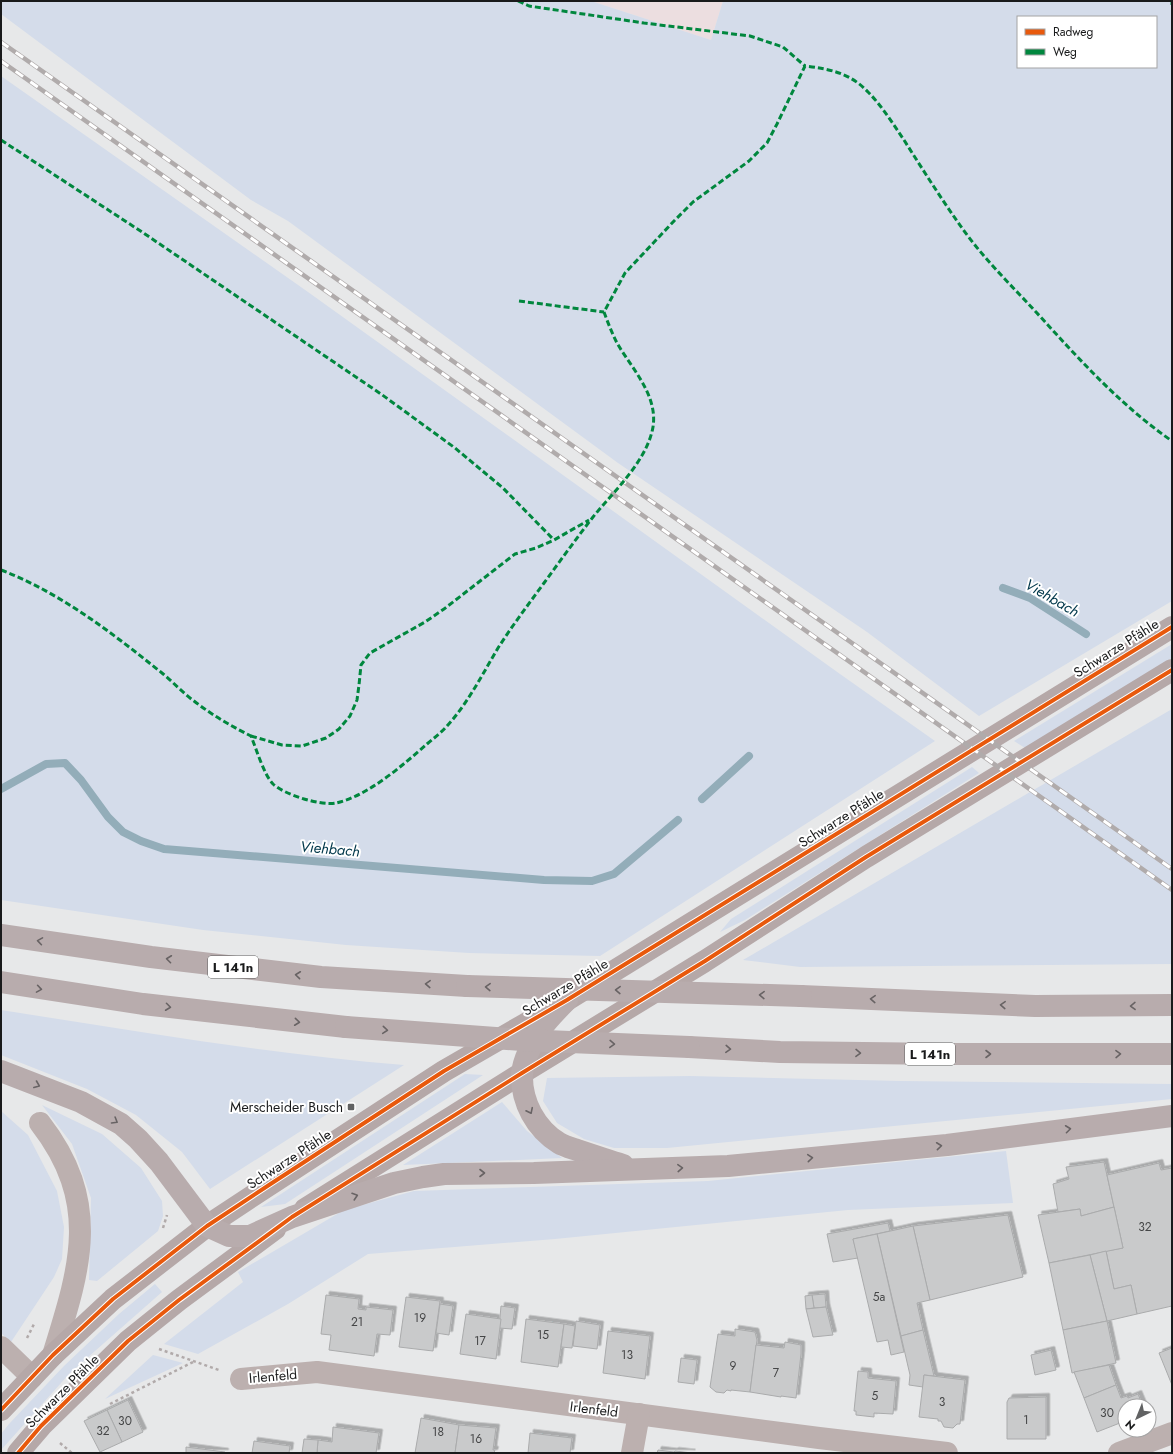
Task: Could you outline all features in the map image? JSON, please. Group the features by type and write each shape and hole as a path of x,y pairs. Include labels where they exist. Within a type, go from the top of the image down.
{"highway":[{"name":"L 141n","path":"1,935 151,957 321,977 467,986 801,996 1035,1006 1172,1005"},
{"name":"L 141n","path":"1,982 136,1003 346,1027 515,1040 780,1052 1172,1054"},
{"path":"567,1000 541,1029 528,1051 522,1073 528,1109 536,1122 546,1133 560,1144 598,1158 641,1170"},
{"path":"1,1071 81,1102 121,1124 138,1139 159,1162 207,1226 229,1236 250,1236 292,1217 394,1182 423,1176 444,1174 534,1174 735,1165 932,1146 1172,1116"}],"main road":[{"name":"Schwarze Pfähle","path":"1,1410 53,1355 113,1299 207,1226 444,1071 567,1000 1172,627"},
{"name":"Schwarze Pfähle","path":"18,1453 41,1426 128,1341 179,1300 292,1217 704,961 866,857 1172,670"}],"street":[{"path":"40,1122 49,1133 63,1160 76,1192 80,1220 80,1252 77,1270 53,1355"},
{"path":"1,1347 32,1377"},
{"name":"Irlenfeld","path":"242,1379 317,1372 848,1442 947,1453"},
{"path":"632,1453 639,1414"},
{"path":"1119,1453 1172,1433"}],"path":[{"path":"156,1348 242,1379"},
{"path":"110,1404 195,1361"}],"shaded area":[{"path":"1,1 591,1 711,40 723,1 1172,1 1172,601 979,716 867,632 618,463 288,221 251,200 1,14"},
{"path":"591,1 723,1 711,40"},
{"path":"1,76 308,292 935,741 600,956 469,953 346,945 203,930 1,900"},
{"path":"1172,644 1172,658 1025,748 1014,741"},
{"path":"1172,709 1172,964 800,967 743,960"},
{"path":"972,767 979,773 745,920 720,932 731,919"},
{"path":"1,1010 152,1034 303,1055 404,1065 210,1189 182,1152 136,1115 87,1089 1,1055"},
{"path":"465,1074 483,1075 285,1204 261,1207"},
{"path":"690,1076 901,1081 1172,1084 1172,1099 667,1148 614,1148 584,1139 557,1123 543,1101 547,1078"},
{"path":"502,1102 527,1131 562,1158 403,1165"},
{"path":"42,1105 102,1134 141,1168 162,1201 163,1216 158,1231 97,1281 89,1280 91,1198 72,1144"},
{"path":"1,1111 28,1135 57,1191 64,1227 62,1259 54,1277 11,1342 1,1333"},
{"path":"1006,1151 1013,1203 848,1210 555,1239 368,1254 288,1304 198,1354 164,1344 243,1282 238,1272 344,1210 414,1191 708,1181"},
{"path":"155,1284 162,1292 70,1373 1,1450 1,1434 9,1424 64,1366 119,1314"},
{"path":"153,1355 183,1363 105,1399"}],"building":[{"path":"1104,1162 1114,1207 1081,1216 1080,1209 1058,1212 1053,1184 1069,1179 1066,1167"},
{"path":"1159,1163 1161,1170 1172,1168 1172,1306 1137,1314 1131,1285 1114,1289 1106,1251 1123,1248 1107,1175"},
{"path":"1114,1207 1123,1248 1049,1263 1038,1215 1080,1209 1081,1216"},
{"path":"1008,1215 1023,1277 930,1300 913,1226"},
{"path":"888,1223 890,1231 853,1239 858,1258 833,1262 827,1234"},
{"path":"913,1226 930,1300 917,1303 923,1330 901,1336 877,1234"},
{"path":"877,1234 904,1352 891,1355 888,1340 877,1342 853,1239"},
{"path":"1106,1251 1114,1289 1131,1285 1137,1314 1107,1321 1090,1255"},
{"path":"1090,1255 1107,1321 1063,1330 1049,1263"},
{"path":"825,1294 826,1307 814,1308 812,1295"},
{"path":"326,1295 359,1299 358,1309 366,1310 366,1307 393,1310 390,1335 377,1334 374,1356 329,1350 331,1335 321,1334"},
{"path":"812,1295 814,1308 806,1309 805,1296"},
{"path":"406,1297 440,1301 433,1351 399,1347"},
{"path":"440,1304 453,1306 449,1335 436,1333"},
{"path":"501,1306 515,1308 512,1329 499,1328"},
{"path":"826,1307 833,1335 813,1337 806,1309"},
{"path":"466,1314 501,1319 496,1359 460,1354"},
{"path":"526,1319 564,1324 558,1367 521,1362"},
{"path":"576,1321 600,1325 597,1349 573,1346"},
{"path":"1107,1321 1116,1363 1072,1373 1063,1330"},
{"path":"564,1324 575,1326 572,1348 561,1347"},
{"path":"735,1329 755,1332 757,1340 750,1392 727,1390 724,1393 716,1392 710,1387 718,1334 735,1336"},
{"path":"923,1330 934,1376 924,1375 923,1387 909,1385 910,1375 901,1336"},
{"path":"608,1331 650,1336 645,1379 603,1373"},
{"path":"785,1342 801,1345 796,1398 750,1392 756,1345 784,1348"},
{"path":"1172,1348 1172,1385 1159,1353"},
{"path":"1051,1350 1056,1370 1035,1375 1031,1355"},
{"path":"681,1358 697,1360 694,1384 678,1382"},
{"path":"1109,1365 1116,1385 1084,1398 1074,1372"},
{"path":"858,1371 868,1372 868,1378 896,1381 893,1414 874,1413 874,1417 856,1415 856,1411 854,1411"},
{"path":"924,1375 965,1380 960,1424 957,1424 953,1428 944,1427 938,1419 919,1417"},
{"path":"1116,1385 1121,1398 1117,1398 1117,1424 1097,1432 1084,1398"},
{"path":"1138,1394 1140,1398 1128,1398"},
{"path":"1046,1397 1046,1439 1007,1439 1007,1402 1009,1398"},
{"path":"128,1400 143,1432 122,1442 107,1410"},
{"path":"107,1410 122,1442 100,1452 84,1421"},
{"path":"421,1418 459,1425 455,1453 415,1453"},
{"path":"459,1425 496,1428 493,1450 495,1450 494,1453 455,1453"},
{"path":"333,1427 379,1433 376,1453 317,1453 318,1440 332,1442"},
{"path":"530,1433 572,1438 570,1453 528,1453"},
{"path":"304,1439 318,1440 317,1453 302,1453"},
{"path":"254,1441 290,1446 289,1453 252,1453"},
{"path":"186,1447 225,1452 225,1453 186,1453"},
{"path":"658,1450 674,1452 692,1453 657,1453"}],"waterway":[{"name":"Viehbach","path":"1003,588 1030,598 1086,634"},
{"name":"Viehbach","path":"702,799 749,756"},
{"name":"Viehbach","path":"1,789 46,764 65,763 81,780 108,817 123,832 141,841 164,849 544,880 592,881 614,874 678,820"}],"railway":[{"path":"1,42 1172,869"},
{"path":"1,61 1172,890"}],"marked path":[{"path":"518,1 529,6 644,23 750,36 783,47 805,66"},
{"path":"1,570 44,590 85,615 166,676 190,698 222,720 251,736 266,774 273,784 279,788 303,799 322,803 336,803 360,794 373,787 407,761 442,731 455,717 514,624 593,517 637,464 650,440 654,415 652,404 648,393 617,343 604,312 625,273 674,221 693,202 749,161 767,143 805,66 823,69 847,76 868,92 891,121 962,228 988,261 1117,397 1172,441"},
{"path":"1,140 142,232 381,394 455,448 503,488 554,540"},
{"path":"519,301 604,312"},
{"path":"251,736 282,745 302,746 326,738 339,729 350,716 357,700 361,665 370,653 425,622 515,554 536,548 554,540 589,520"}],"cycle path":[{"path":"1,1410 53,1355 113,1299 207,1226 444,1071 567,1000 1172,627"},
{"path":"18,1453 41,1426 128,1341 179,1300 292,1217 522,1073 705,961 866,857 1172,670"}],"place":[{"name":"Merscheider Busch","path":"351,1107"}]}
